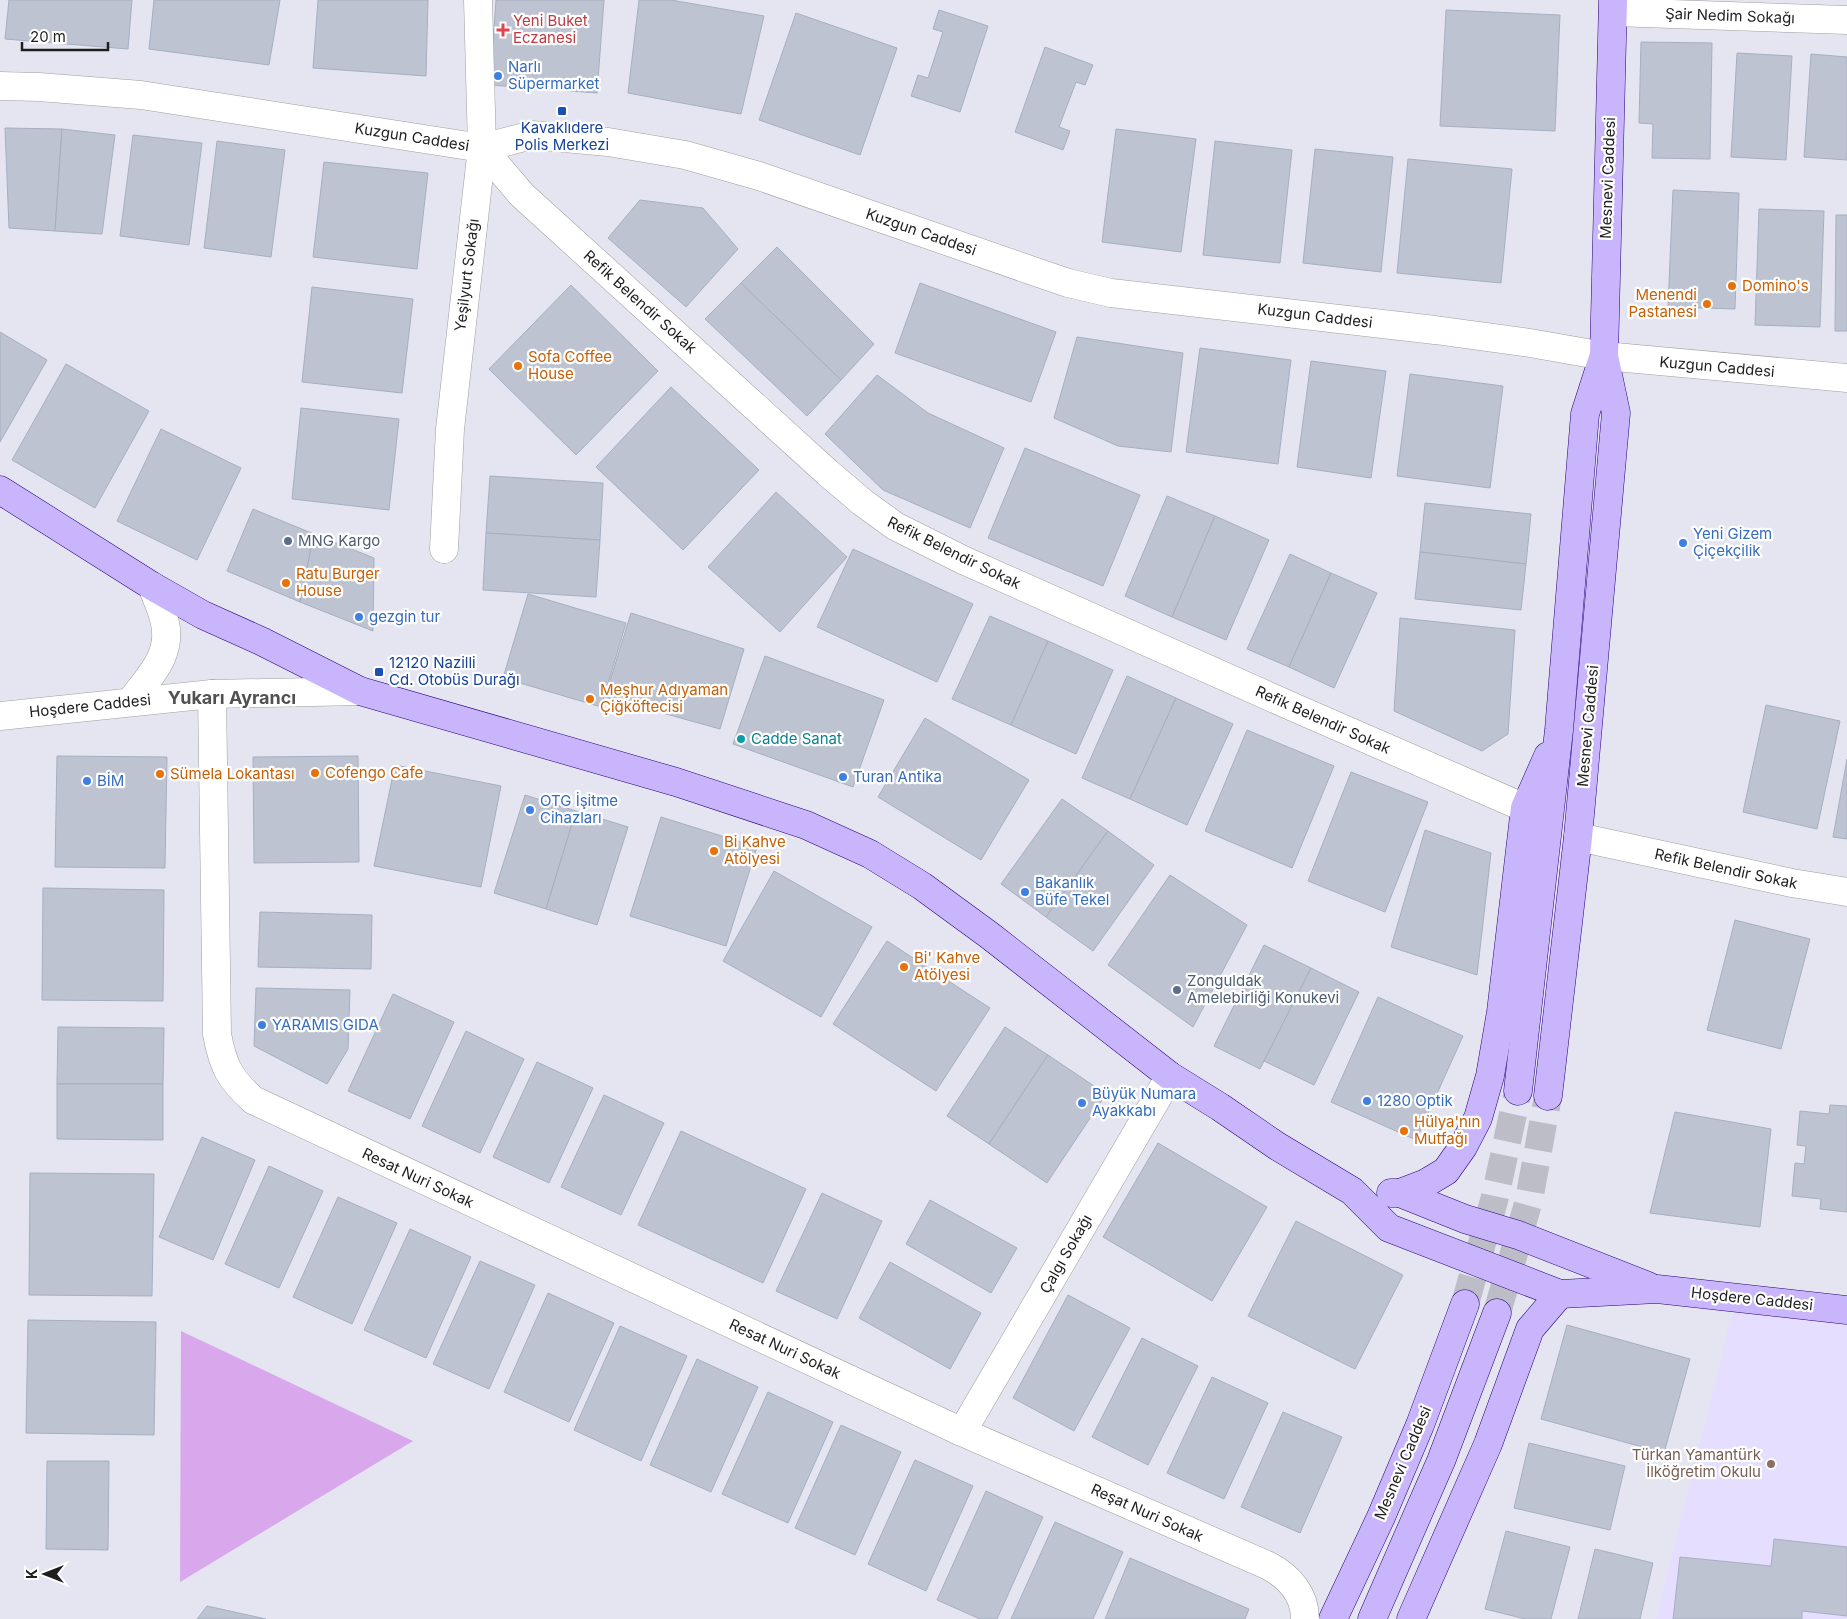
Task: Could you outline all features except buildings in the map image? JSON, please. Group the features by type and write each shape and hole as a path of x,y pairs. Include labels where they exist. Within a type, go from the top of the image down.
{"main road":[{"name":"Mesnevi Caddesi","path":"1548,1096 1578,836 1616,413 1604,356 1613,6"},
{"name":"Mesnevi Caddesi","path":"1518,1091 1559,730 1585,414 1604,356"},
{"path":"0,490 152,586 203,615 261,641 360,691 676,782 806,825 870,854 922,886 1170,1076 1277,1146 1352,1191 1389,1228 1560,1294 1657,1289"},
{"path":"1400,1193 1426,1183 1446,1171 1463,1147 1478,1118 1490,1076 1500,1012 1525,808 1559,730"},
{"path":"1352,1191 1400,1193 1465,1219 1518,1235 1657,1289"},
{"name":"Hoşdere Caddesi","path":"1657,1289 1847,1310"},
{"path":"1411,1619 1488,1444 1530,1329 1560,1294"},
{"name":"Mesnevi Caddesi","path":"1332,1619 1380,1517 1412,1442 1465,1304"},
{"path":"1372,1619 1441,1461 1497,1313"}],"street":[{"name":"Yeşilyurt Sokağı","path":"444,549 450,429 482,148 478,0"},
{"name":"Şair Nedim Sokağı","path":"1613,6 1847,20"},
{"name":"Kuzgun Caddesi","path":"0,86 141,95 482,148 532,135 608,142 685,155 759,176 1068,283 1110,293 1434,330 1604,356 1847,378"},
{"name":"Refik Belendir Sokak","path":"482,148 522,195 828,473 862,502 895,526 990,572 1525,808"},
{"path":"132,701 160,663 166,645 167,636 164,618 152,586"},
{"name":"Hoşdere Caddesi","path":"0,716 212,694 360,691"},
{"name":"Resat Nuri Sokak","path":"212,694 217,1034 221,1058 238,1087 253,1100 272,1110 962,1432"},
{"name":"Refik Belendir Sokak","path":"1578,836 1606,844 1792,883 1847,892"},
{"name":"Çalgı Sokağı","path":"962,1432 1170,1076"},
{"name":"Reşat Nuri Sokak","path":"962,1432 1281,1573 1295,1587 1300,1596 1304,1607 1305,1619"}],"shaded area":[{"name":"Türkan Yamantürk İlköğretim Okulu","path":"1736,1297 1847,1310 1847,1619 1656,1619"},
{"path":"181,1331 413,1441 180,1582"}],"tunnel":[{"path":"1465,1304 1495,1197 1518,1091"},
{"path":"1497,1313 1529,1200 1548,1096"}],"place":[{"name":"Yeni Buket Eczanesi","path":"503,30"},
{"name":"Narlı Süpermarket","path":"498,76"},
{"name":"Kavaklıdere Polis Merkezi","path":"562,111"},
{"name":"Domino's","path":"1732,286"},
{"name":"Menendi Pastanesi","path":"1707,304"},
{"name":"Sofa Coffee House","path":"518,366"},
{"name":"MNG Kargo","path":"288,541"},
{"name":"Yeni Gizem Çiçekçilik","path":"1683,543"},
{"name":"Ratu Burger House","path":"286,583"},
{"name":"gezgin tur","path":"359,617"},
{"name":"12120 Nazilli Cd. Otobüs Durağı","path":"379,672"},
{"name":"Meşhur Adıyaman Çiğköftecisi","path":"590,699"},
{"name":"Cadde Sanat","path":"741,739"},
{"name":"Cofengo Cafe","path":"315,773"},
{"name":"Sümela Lokantası","path":"160,774"},
{"name":"Turan Antika","path":"843,777"},
{"name":"BİM","path":"87,781"},
{"name":"OTG İşitme Cihazları","path":"530,810"},
{"name":"Bi Kahve Atölyesi","path":"714,851"},
{"name":"Bakanlık Büfe Tekel","path":"1025,892"},
{"name":"Bi' Kahve Atölyesi","path":"904,967"},
{"name":"Zonguldak Amelebirliği Konukevi","path":"1177,990"},
{"name":"YARAMIS GIDA","path":"262,1025"},
{"name":"1280 Optik","path":"1367,1101"},
{"name":"Büyük Numara Ayakkabı","path":"1082,1103"},
{"name":"Hülya'nın Mutfağı","path":"1404,1131"},
{"name":"Türkan Yamantürk İlköğretim Okulu","path":"1771,1464"}],"district":[{"name":"Yukarı Ayrancı","path":"232,698"}]}
